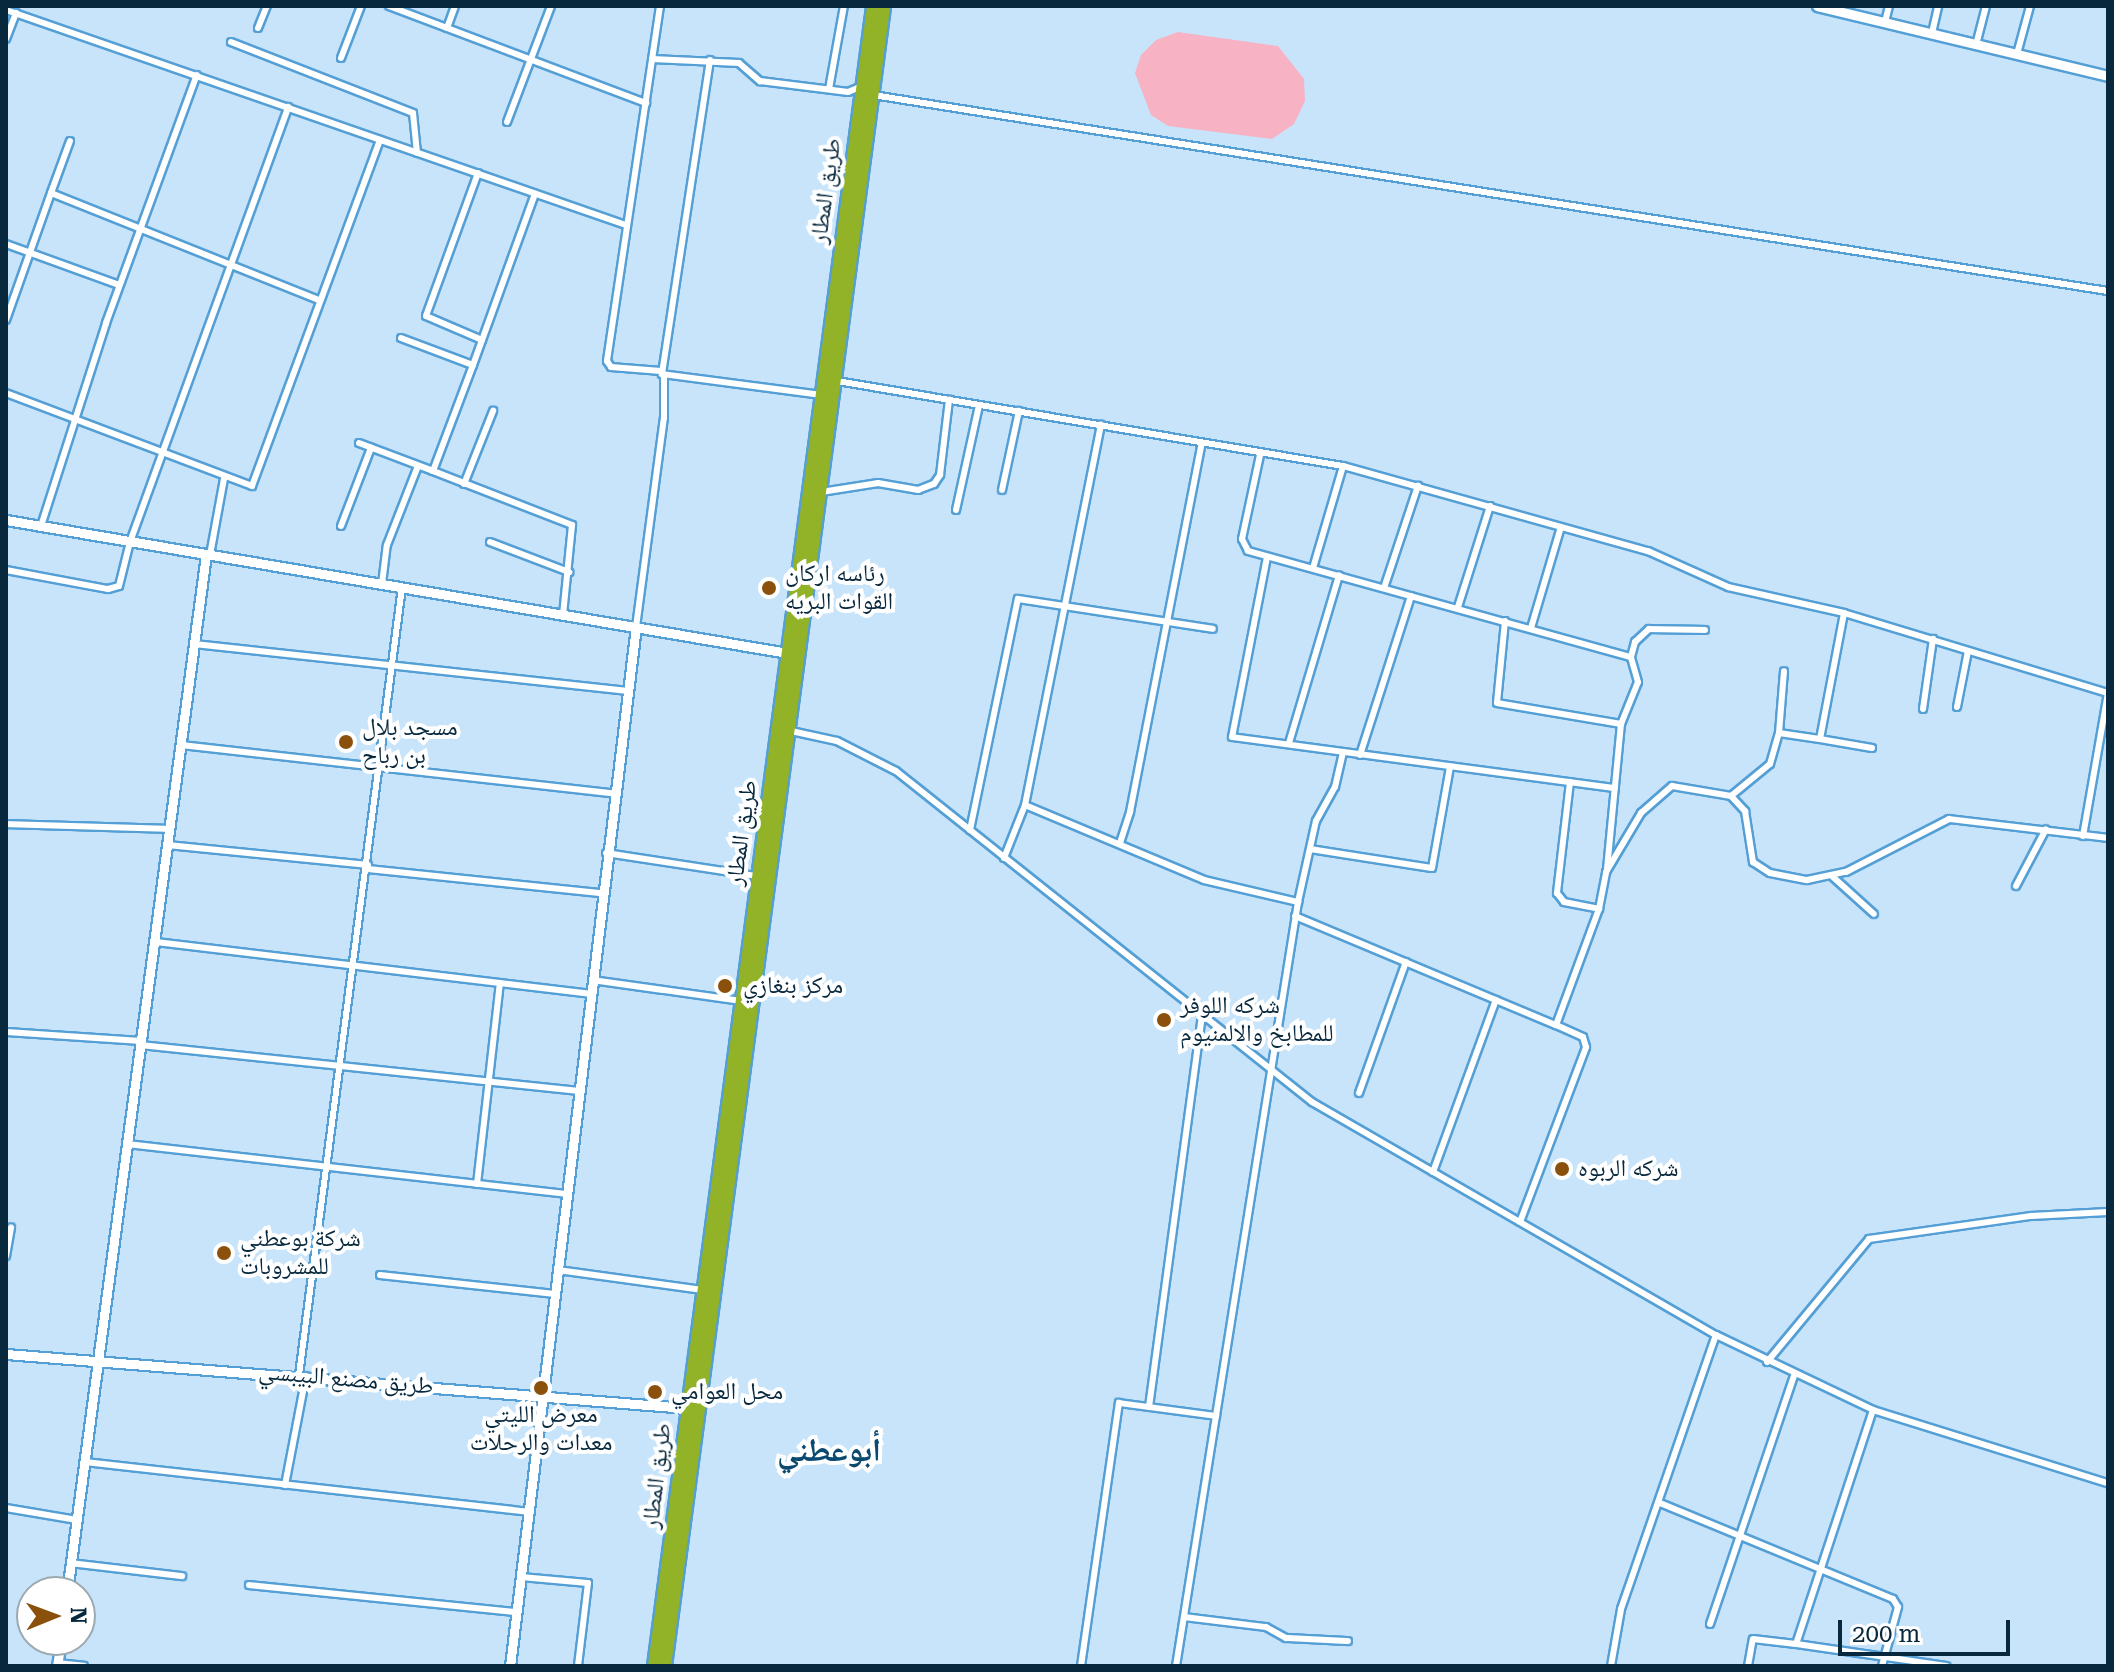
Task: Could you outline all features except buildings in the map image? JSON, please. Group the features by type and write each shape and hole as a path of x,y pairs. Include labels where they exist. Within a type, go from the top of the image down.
{"highway":[{"name":"طريق المطار","path":"654,1666 873,6"},
{"name":"طريق المطار","path":"665,1666 791,731 884,6"}],"street":[{"path":"258,28 267,6"},
{"path":"341,58 361,6"},
{"path":"389,6 646,103"},
{"path":"447,28 455,6"},
{"path":"507,122 551,6"},
{"path":"660,6 607,361 611,367 821,395"},
{"path":"829,89 844,6"},
{"path":"1817,6 2108,76"},
{"path":"1885,22 1889,6"},
{"path":"1932,33 1938,6"},
{"path":"1976,45 1986,6"},
{"path":"2017,54 2030,6"},
{"path":"6,10 626,225"},
{"path":"6,39 16,13"},
{"path":"231,42 413,113 417,153"},
{"path":"652,59 739,63 760,81 848,92 862,86"},
{"path":"510,1666 613,793 664,418 662,373 710,60"},
{"path":"41,526 73,419 119,285 197,75"},
{"path":"848,92 859,106"},
{"path":"873,95 2108,291"},
{"path":"6,570 114,590 288,107"},
{"path":"6,393 224,479 252,486 380,140"},
{"path":"6,320 70,141"},
{"path":"478,173 426,316 482,340"},
{"path":"51,193 319,300"},
{"path":"433,471 535,194"},
{"path":"6,244 119,285"},
{"path":"401,338 473,365"},
{"path":"837,381 1260,455 1343,466 1648,551 1728,587 1844,613 2108,693 2083,836"},
{"path":"821,492 878,483 918,490 934,484 940,475 949,400"},
{"path":"956,510 979,405"},
{"path":"464,484 493,411"},
{"path":"1002,490 1019,411"},
{"path":"1004,858 1025,805 1101,425"},
{"path":"359,443 572,525 563,615"},
{"path":"1120,843 1168,622 1202,443"},
{"path":"341,526 371,448"},
{"path":"1260,455 1242,539 1243,548 1631,657"},
{"path":"382,584 387,545 418,466"},
{"path":"1313,568 1343,466"},
{"path":"69,1576 195,644 208,555 224,479"},
{"path":"1384,588 1418,486"},
{"path":"1458,607 1490,506"},
{"path":"6,520 787,653"},
{"path":"1531,628 1561,527"},
{"path":"490,542 569,572"},
{"path":"1267,557 1232,737 1615,788"},
{"path":"1289,743 1339,575"},
{"path":"285,1485 302,1375 402,587"},
{"path":"1360,755 1411,596"},
{"path":"970,830 1018,599 1213,629"},
{"path":"1820,739 1844,613"},
{"path":"1505,621 1497,703 1621,724"},
{"path":"1556,1025 1599,909 1606,872 1621,724 1638,682 1631,657 1637,638 1649,629 1705,630"},
{"path":"1923,709 1933,639"},
{"path":"195,644 627,691"},
{"path":"1957,707 1968,651"},
{"path":"1731,796 1770,764 1779,733 1784,671"},
{"path":"791,731 830,738 881,762 970,830 1270,1073 1433,1172 1716,1335 1794,1376 1873,1410 2108,1483"},
{"path":"1779,733 1872,748"},
{"path":"182,745 613,793"},
{"path":"1176,1666 1295,916 1310,849 1343,753"},
{"path":"1310,849 1432,868 1450,767"},
{"path":"1570,782 1557,893 1564,902 1599,909"},
{"path":"1606,872 1641,813 1667,789 1731,796 1745,811 1750,855 1756,865 1807,880 1833,877 1949,819 2108,838"},
{"path":"1025,805 1204,880 1298,902"},
{"path":"6,824 170,829"},
{"path":"2016,886 2046,829"},
{"path":"168,845 602,893"},
{"path":"606,853 759,876"},
{"path":"1833,877 1874,914"},
{"path":"1295,916 1583,1037 1586,1047 1520,1222"},
{"path":"156,942 590,994"},
{"path":"1359,1093 1406,962"},
{"path":"592,980 742,1001"},
{"path":"477,1184 500,983"},
{"path":"1433,1172 1496,1000"},
{"path":"1149,1407 1202,1017"},
{"path":"6,1032 142,1043 487,1084 579,1091"},
{"path":"128,1144 567,1194"},
{"path":"1767,1362 1864,1241 2004,1219 2108,1212"},
{"path":"6,1256 11,1227"},
{"path":"558,1270 703,1290"},
{"path":"380,1275 555,1294"},
{"path":"1611,1666 1621,1609 1716,1335"},
{"name":"طريق مصنع البيبسي","path":"6,1354 99,1358 686,1408"},
{"path":"1710,1624 1794,1376"},
{"path":"1081,1666 1118,1406 1216,1416"},
{"path":"1796,1644 1873,1410"},
{"path":"85,1462 528,1512"},
{"path":"1660,1503 1896,1600 1898,1607 1882,1666"},
{"path":"6,1508 77,1520"},
{"path":"71,1563 182,1576"},
{"path":"521,1577 588,1583 578,1666"},
{"path":"249,1585 517,1612"},
{"path":"1184,1617 1266,1627 1286,1638 1348,1641"},
{"path":"1748,1666 1753,1639 1946,1666"},
{"path":"57,1664 84,1666"}],"shaded area":[{"path":"1178,32 1278,46 1304,79 1305,101 1294,124 1272,139 1168,126 1151,115 1135,73 1141,55 1156,40"}],"place":[{"name":"رئاسه اركان القوات البريه","path":"769,588"},
{"name":"مسجد بلال بن رباح","path":"346,742"},
{"name":"مركز بنغازي","path":"725,986"},
{"name":"شركه اللوفر للمطابخ والالمنيوم","path":"1164,1020"},
{"name":"شركه الربوه","path":"1562,1169"},
{"name":"شركة بوعطني للمشروبات","path":"224,1253"},
{"name":"معرض الليتي معدات والرحلات","path":"541,1388"},
{"name":"محل العوامي","path":"655,1392"}],"district":[{"name":"أبوعطني","path":"829,1450"}]}
